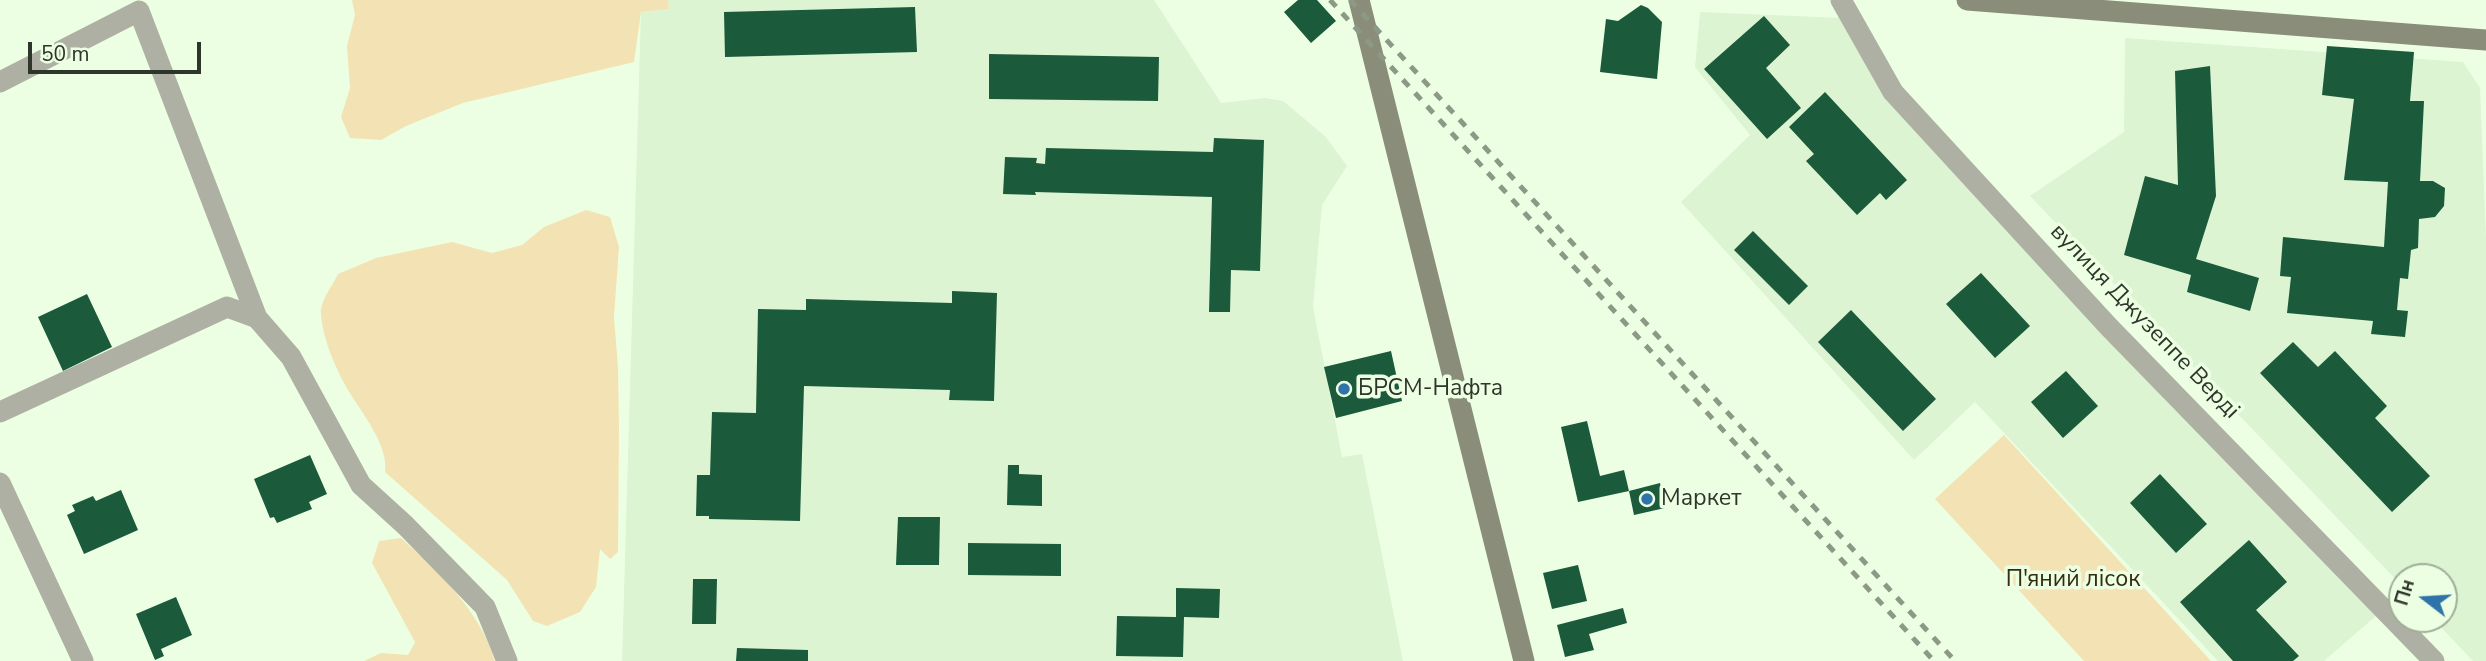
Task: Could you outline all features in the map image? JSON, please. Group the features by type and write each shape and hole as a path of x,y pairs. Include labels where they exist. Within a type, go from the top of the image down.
{"main road":[{"path":"1359,0 1524,661"},
{"path":"1967,0 2486,40"}],"street":[{"name":"вулиця Джузеппе Верді","path":"1841,0 1893,93 2108,326 2434,661"},
{"path":"0,82 139,11 257,318 291,357 361,485 405,525 485,607 507,661"},
{"path":"0,412 227,307 257,318"},
{"path":"0,483 83,661"}],"shaded area":[{"path":"668,0 1154,0 1221,103 1265,98 1283,101 1326,137 1347,166 1322,205 1313,307 1342,457 1362,454 1403,661 622,661 641,12 669,9"},
{"path":"1700,12 1841,18 1882,94 2377,615 2324,661 2218,661 1975,402 1914,460 1681,202 1750,135 1695,67"},
{"path":"2125,38 2463,62 2480,88 2486,238 2486,661 2473,661 2446,633 2458,633 2458,563 2388,563 2388,571 2030,196 2124,132"}],"green space":[{"path":"352,0 668,0 669,9 641,12 634,62 463,103 406,126 381,140 350,138 341,117 350,88 347,46 355,15"},
{"path":"586,210 610,217 619,247 614,317 618,367 618,552 610,559 600,549 596,587 580,612 547,626 533,621 507,580 385,472 383,451 378,440 348,390 330,353 321,308 338,274 376,258 452,242 492,253 522,245 544,227"},
{"name":"П'яний лісок","path":"2004,435 2211,661 2084,661 1935,499"},
{"path":"401,538 430,565 469,609 495,661 364,661 381,653 408,655 415,642 372,563 379,541"}],"building":[{"path":"1298,0 1317,0 1336,21 1311,43 1284,12"},
{"path":"1641,5 1662,22 1657,79 1600,72 1606,19 1618,21"},
{"path":"915,7 917,52 725,57 724,12"},
{"path":"1764,16 1790,45 1766,68 1801,108 1767,139 1704,69"},
{"path":"2327,46 2414,52 2410,101 2424,101 2420,181 2433,181 2445,188 2444,206 2435,217 2419,219 2418,248 2411,250 2408,279 2400,278 2397,310 2408,311 2405,337 2371,334 2373,321 2287,313 2291,277 2280,276 2283,237 2384,247 2388,182 2344,180 2354,99 2322,95"},
{"path":"989,54 1159,57 1158,101 989,99"},
{"path":"2210,66 2216,196 2196,259 2259,278 2250,311 2187,292 2191,275 2124,255 2145,176 2178,185 2175,71"},
{"path":"1825,92 1907,180 1886,200 1880,193 1857,215 1806,161 1814,154 1789,127"},
{"path":"1214,138 1264,140 1260,271 1231,270 1230,312 1209,312 1212,197 1035,192 1036,195 1003,194 1005,157 1037,158 1036,163 1045,164 1046,148 1213,152"},
{"path":"1753,231 1808,286 1789,305 1734,250"},
{"path":"1981,273 2030,326 1995,358 1946,304"},
{"path":"952,291 997,293 994,401 949,400 950,390 804,386 800,521 709,519 709,516 696,516 697,475 710,475 712,412 756,413 758,309 806,310 806,299 952,303"},
{"path":"87,294 112,347 63,371 38,317"},
{"path":"1851,310 1936,399 1903,431 1818,342"},
{"path":"2293,342 2318,367 2335,351 2387,406 2375,418 2430,476 2392,512 2260,373"},
{"path":"1391,351 1402,401 1336,418 1324,367"},
{"path":"2066,371 2098,406 2063,438 2031,402"},
{"path":"1587,421 1600,476 1624,470 1629,491 1578,502 1561,427"},
{"path":"310,455 327,494 309,502 312,509 277,523 274,517 270,518 254,479"},
{"path":"1008,465 1019,465 1019,474 1042,475 1042,506 1007,505"},
{"path":"2160,474 2207,524 2176,553 2130,503"},
{"name":"Маркет","path":"1660,483 1665,508 1634,515 1629,491"},
{"path":"121,490 138,530 84,554 67,515 75,511 72,505 93,496 96,501"},
{"path":"898,517 940,517 939,565 896,565"},
{"path":"2249,540 2287,582 2256,610 2299,656 2293,661 2233,661 2180,602"},
{"path":"968,543 1061,544 1061,576 968,575"},
{"path":"1578,565 1587,601 1552,609 1543,573"},
{"path":"693,579 717,579 716,624 692,624"},
{"path":"1176,588 1220,589 1219,618 1184,617 1183,657 1116,656 1117,616 1176,617"},
{"path":"176,597 192,635 161,649 164,656 155,660 136,614"},
{"path":"1623,608 1627,623 1589,634 1594,650 1565,657 1557,625"},
{"path":"737,648 808,650 808,661 736,661"}],"railway":[{"path":"1330,0 1934,661"},
{"path":"1350,0 1955,661"}],"place":[{"name":"БРСМ-Нафта","path":"1344,389"},
{"name":"Маркет","path":"1647,499"}]}
